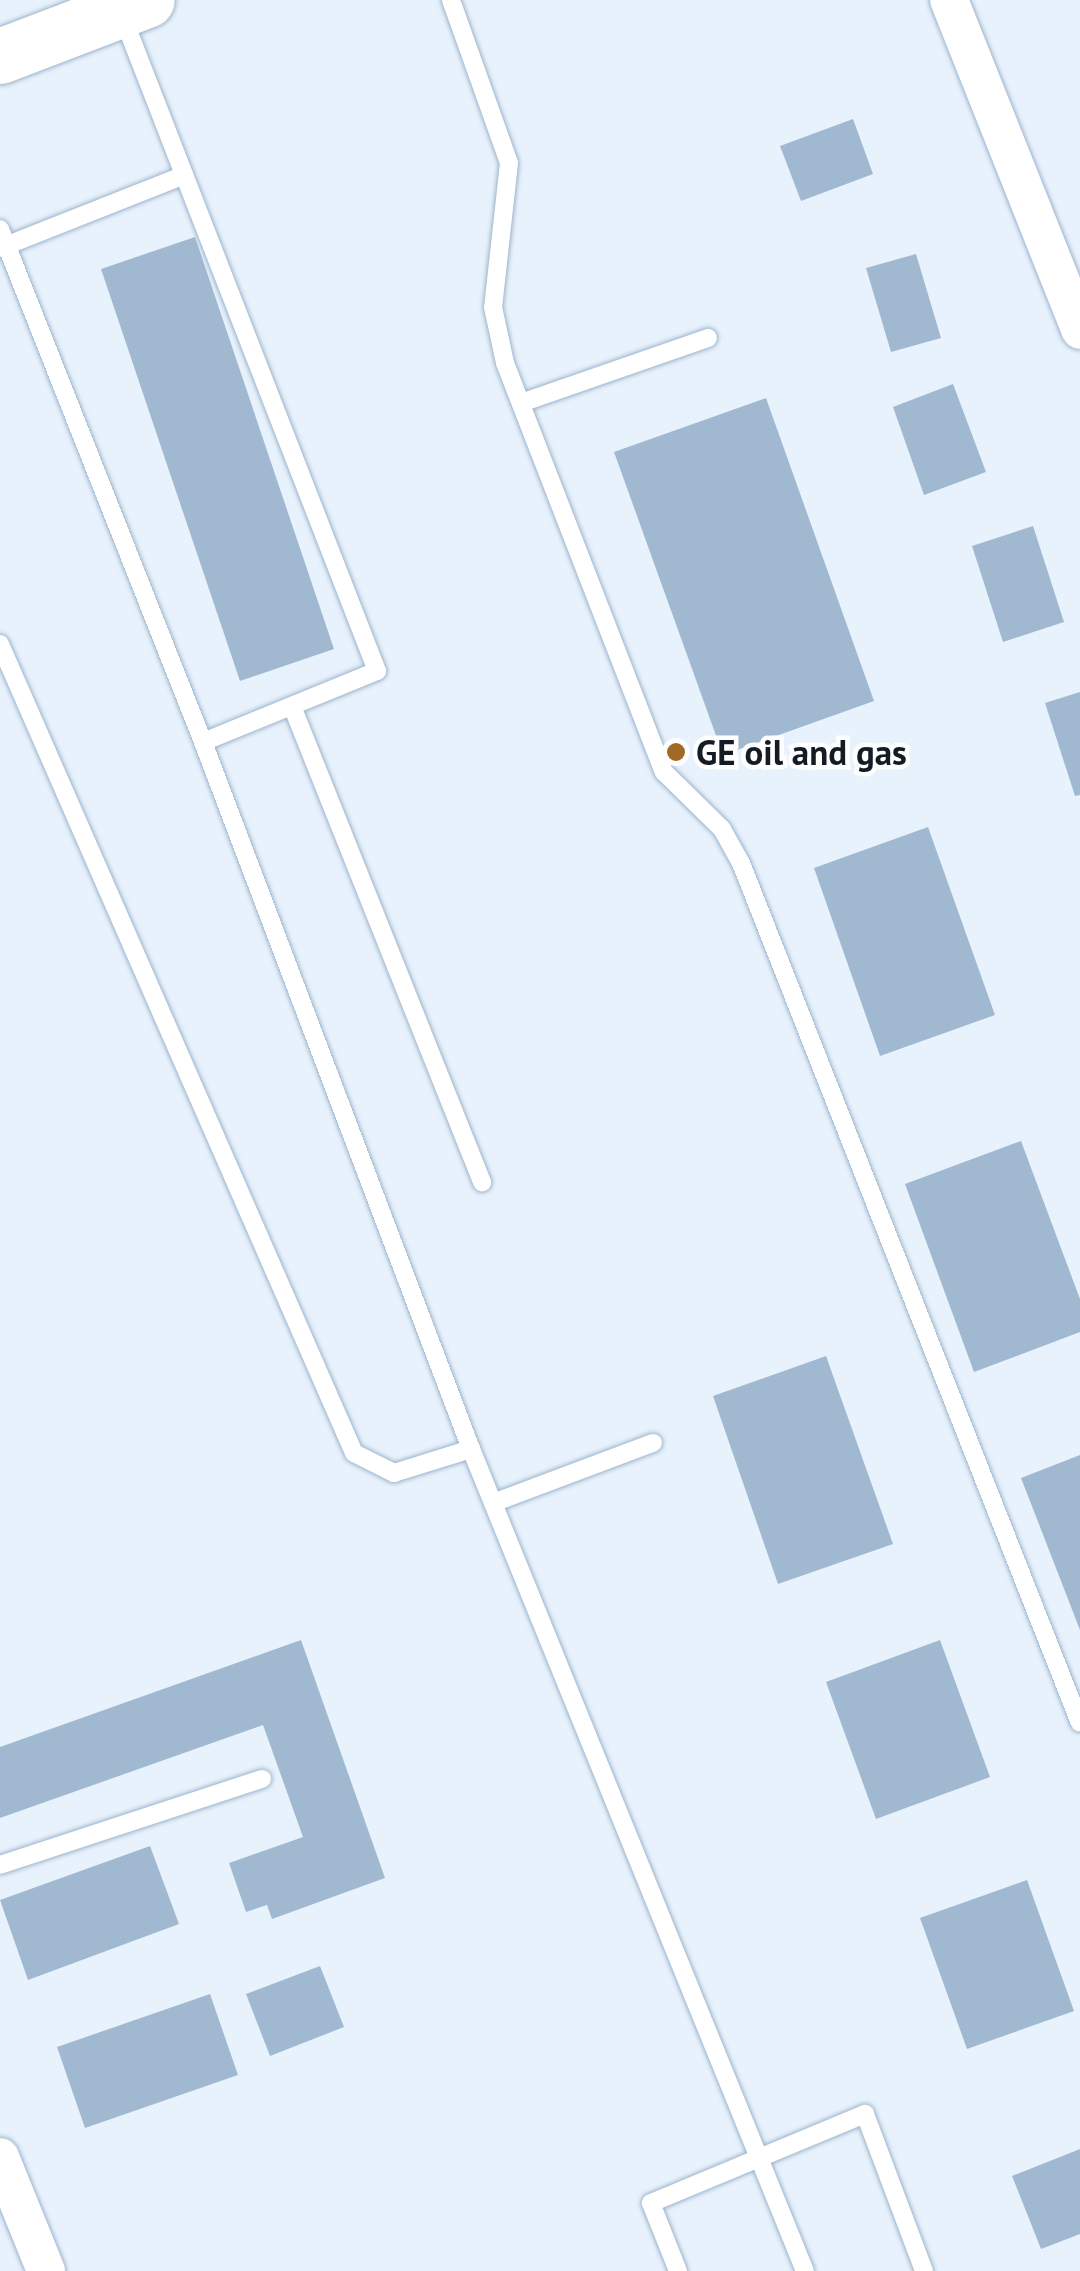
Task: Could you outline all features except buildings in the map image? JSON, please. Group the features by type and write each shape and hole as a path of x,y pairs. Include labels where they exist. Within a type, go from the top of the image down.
{"main road":[{"path":"0,56 134,5"}],"street":[{"path":"949,0 1080,330"},
{"path":"0,2157 46,2271"}],"lane":[{"path":"451,0 509,163 492,307 521,404 664,772 722,830 741,863 1080,1723"},
{"path":"134,5 184,175 377,671 203,742"},
{"path":"184,175 2,240 203,742 471,1449 804,2271"},
{"path":"521,404 708,338"},
{"path":"0,644 354,1453 394,1474 471,1449"},
{"path":"292,706 482,1182"},
{"path":"493,1503 653,1443"},
{"path":"0,1865 262,1779"},
{"path":"678,2271 650,2202 865,2114 924,2271"}],"place":[{"name":"GE oil and gas","path":"676,752"}]}
